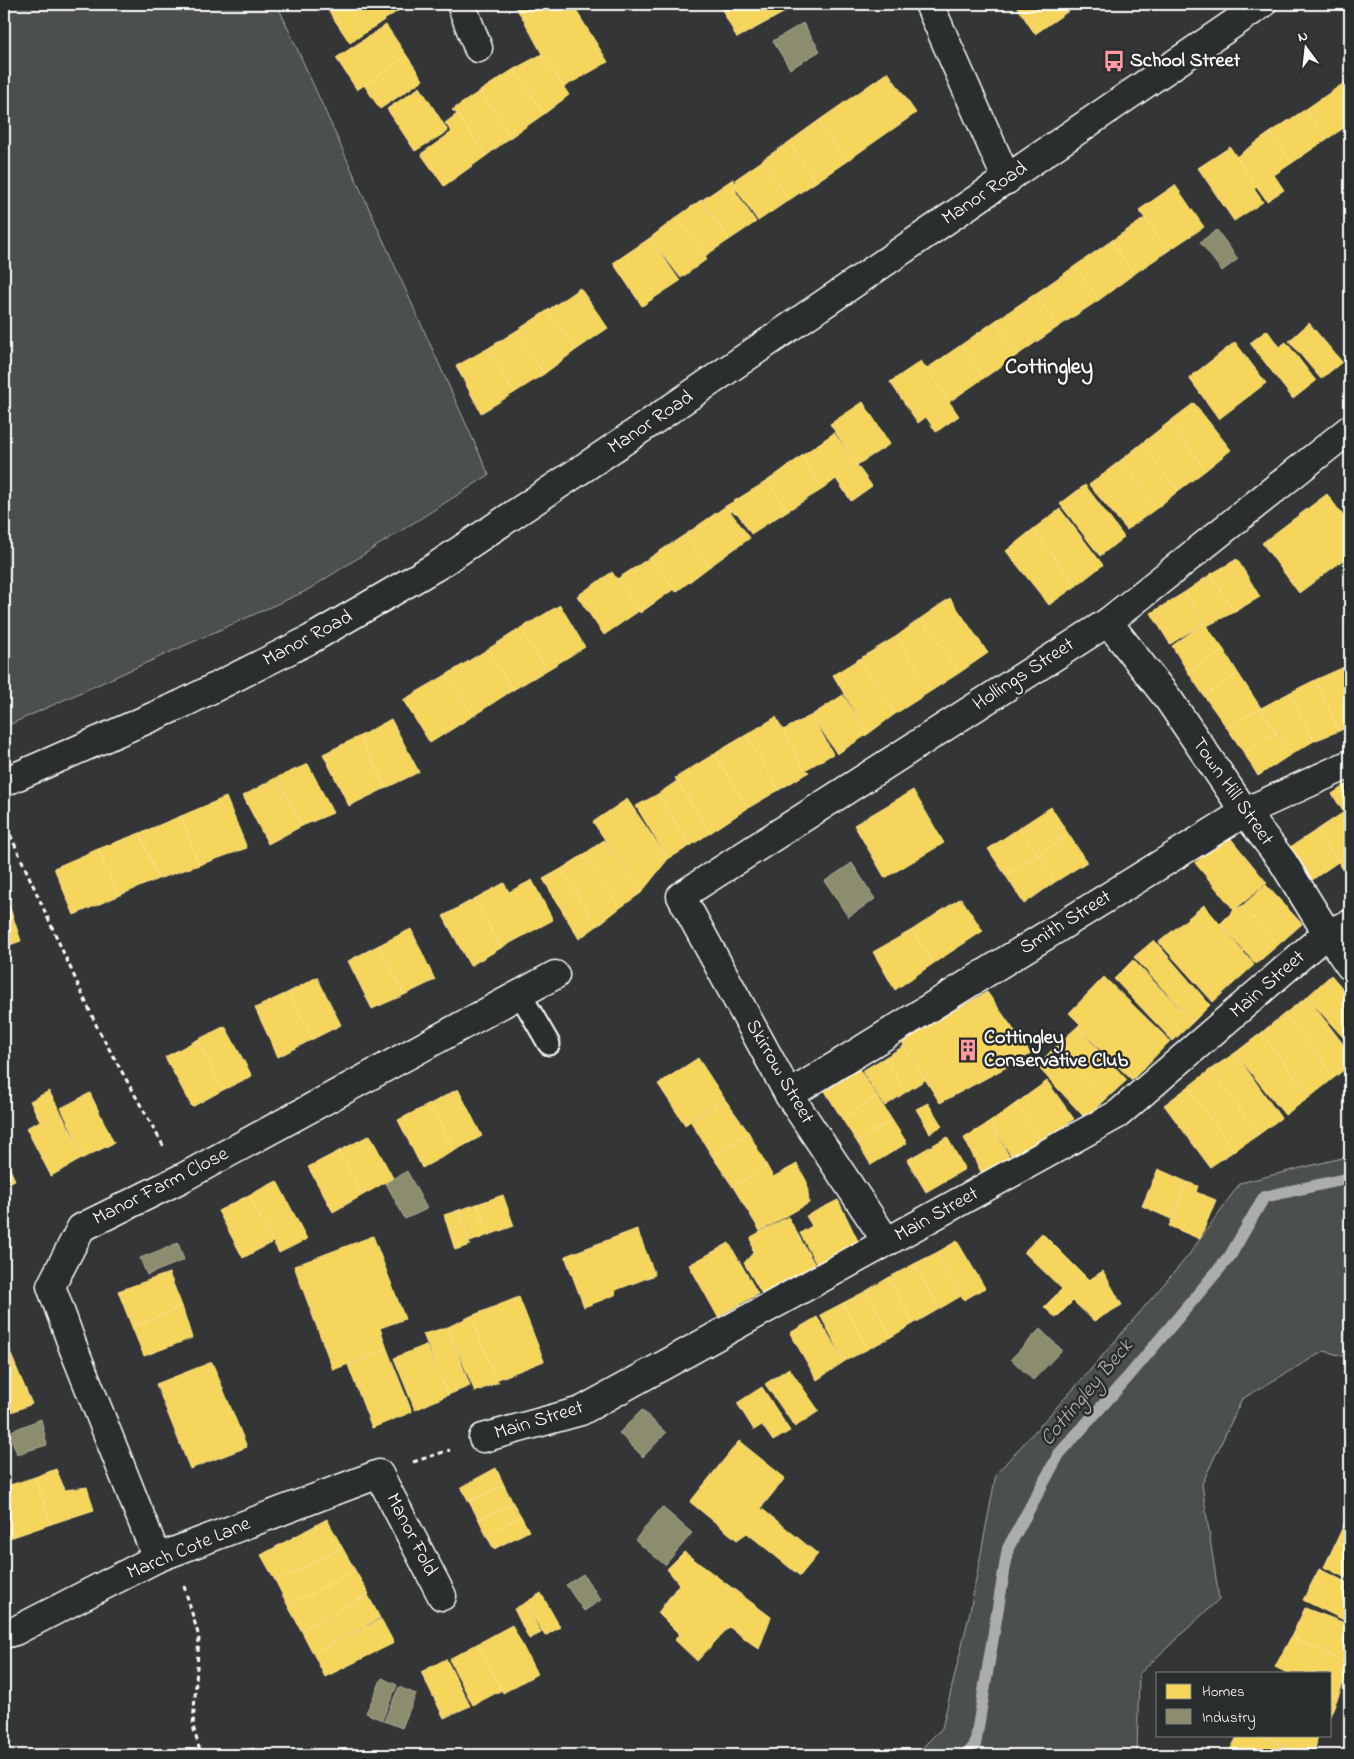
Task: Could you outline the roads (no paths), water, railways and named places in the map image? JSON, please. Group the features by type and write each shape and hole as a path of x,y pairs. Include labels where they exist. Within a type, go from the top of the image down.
{"street":[{"path":"461,4 478,48"},
{"path":"929,4 1006,180"},
{"name":"Manor Road","path":"5,781 182,704 311,639 435,567 606,453 1262,4"},
{"name":"Hollings Street","path":"680,896 1108,622 1350,429"},
{"name":"Town Hill Street","path":"1108,622 1169,700 1244,812 1339,929 1350,966"},
{"name":"Smith Street","path":"788,1095 1244,812 1350,764"},
{"name":"Skirrow Street","path":"680,896 788,1095 887,1242"},
{"name":"Main Street","path":"483,1438 581,1411 1118,1114 1339,929"},
{"name":"Manor Farm Close","path":"166,1555 73,1347 51,1286 81,1228 182,1178 555,975"},
{"name":"March Cote Lane","path":"4,1634 15,1631 166,1555 379,1474"},
{"name":"Manor Fold","path":"379,1474 442,1596"}],"lane":[{"path":"520,994 549,1044"}],"waterway":[{"name":"Cottingley Beck","path":"967,1755 975,1745 1008,1548 1059,1454 1128,1377 1230,1256 1264,1197 1350,1178"}],"place":[{"name":"School Street","path":"1114,61"},
{"name":"Cottingley Conservative Club","path":"968,1050"}],"district":[{"name":"Cottingley","path":"1049,368"}]}
